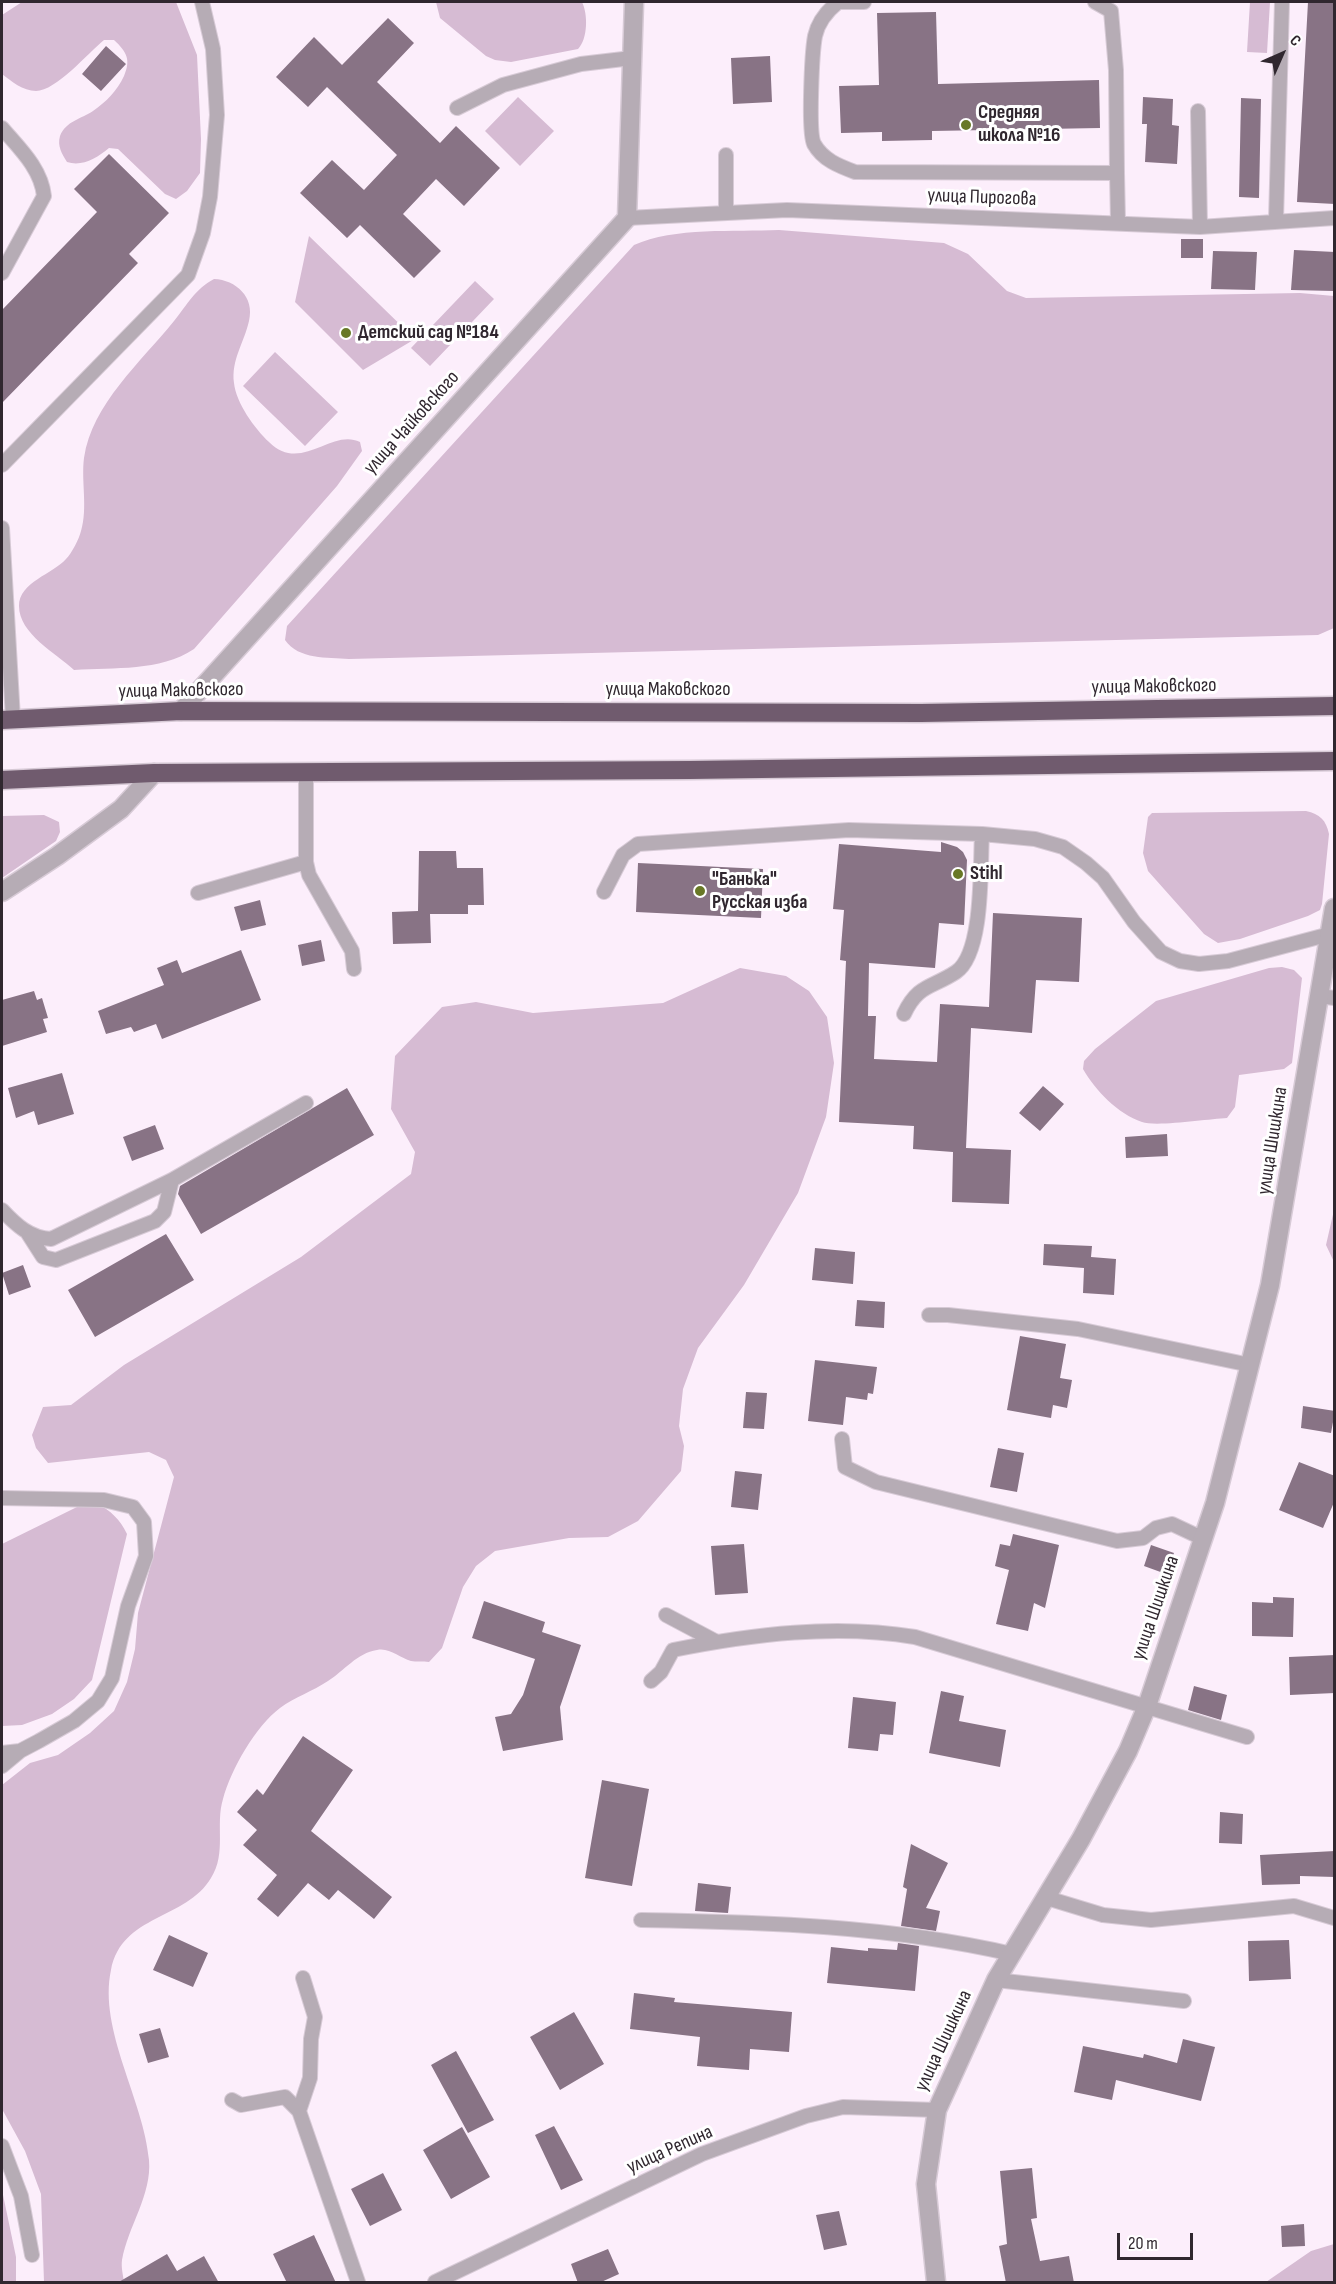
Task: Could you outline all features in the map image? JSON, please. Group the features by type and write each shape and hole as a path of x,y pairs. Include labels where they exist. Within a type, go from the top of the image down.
{"highway":[{"name":"улица Маковского","path":"7,720 181,711 921,713 1335,706"},
{"path":"2,780 154,773 690,770 1335,760"}],"street":[{"path":"627,218 634,2"},
{"name":"улица Чайковского","path":"181,711 627,218"},
{"path":"2,892 57,856 121,809 154,773"},
{"name":"улица Шишкина","path":"936,2283 926,2184 937,2110 996,1980 1047,1898 1128,1751 1147,1706 1204,1539 1250,1365 1278,1243 1327,997 1330,934 1335,908"}],"lane":[{"path":"2,465 188,275 203,233 210,197 217,116 213,49 202,2"},
{"path":"864,2 838,2 821,20 815,36 811,76 813,142 836,165 855,172 1117,173"},
{"path":"1095,2 1111,11 1116,70 1118,222"},
{"path":"1276,220 1282,2"},
{"path":"457,108 503,85 581,64 632,58"},
{"path":"1197,111 1200,226"},
{"path":"2,128 30,161 42,182 44,196 2,273"},
{"path":"726,155 726,213"},
{"name":"улица Пирогова","path":"627,218 786,210 1200,226 1335,218"},
{"path":"2,528 7,720"},
{"path":"306,772 306,862 314,887 352,951 354,969"},
{"path":"604,892 623,855 638,844 839,830 982,834 1035,839 1063,847 1103,878 1134,922 1161,952 1180,961 1199,964 1228,961 1330,934"},
{"path":"904,1014 916,994 956,972 967,963 976,926 982,834"},
{"path":"198,893 306,862"},
{"path":"27,1232 41,1238 51,1239 172,1180 306,1104"},
{"path":"2,1210 27,1232 43,1257 56,1260 155,1221 164,1212 172,1180"},
{"path":"929,1315 1078,1329 1250,1365"},
{"path":"842,1439 845,1467 876,1482 1117,1541 1143,1538 1156,1528 1172,1524 1204,1539"},
{"path":"2,1497 104,1500 133,1508 144,1522 146,1556 128,1606 112,1678 98,1701 74,1721 20,1751 2,1766"},
{"path":"666,1615 715,1641"},
{"path":"651,1681 661,1672 674,1650 715,1641 813,1631 880,1632 915,1637 1247,1737"},
{"path":"2,1753 20,1751"},
{"path":"1047,1898 1103,1915 1151,1920 1294,1906 1335,1918"},
{"path":"642,1920 857,1930 975,1946 1012,1954"},
{"path":"299,2111 310,2079 311,2039 315,2017 303,1978"},
{"path":"996,1980 1184,2001"},
{"path":"232,2100 241,2105 285,2097 299,2111 358,2283"},
{"name":"улица Репина","path":"435,2283 702,2154 806,2116 843,2107 937,2110"},
{"path":"2,2146 21,2196 32,2254"}],"shaded area":[{"path":"22,2 176,2 197,55 201,139 200,173 187,191 176,199 165,194 118,149 109,148 84,162 67,162 60,147 60,136 66,127 98,108 111,96 124,76 127,56 114,40 104,40 53,85 36,91 22,87 2,74 2,15"},
{"path":"436,2 582,2 586,20 584,39 578,49 511,62 495,60 486,56 440,18"},
{"path":"1250,2 1270,2 1267,53 1247,52"},
{"path":"518,97 554,131 520,166 485,131"},
{"path":"779,230 944,243 968,254 1007,291 1026,298 1300,293 1334,296 1334,628 1318,635 349,659 306,654 298,651 285,640 287,626 634,245 667,235 686,233"},
{"path":"309,236 415,339 363,370 295,302"},
{"path":"214,279 236,286 242,291 249,304 249,321 234,367 234,383 242,407 258,430 281,451 293,454 349,439 360,442 362,451 337,486 194,649 166,662 151,665 74,670 40,642 25,625 19,606 20,598 30,585 66,559 77,542 84,513 84,458 89,438 107,402 192,298"},
{"path":"475,281 494,299 430,366 411,348"},
{"path":"275,352 338,412 305,446 243,386"},
{"path":"1306,811 1322,818 1329,834 1322,904 1320,910 1308,916 1240,939 1218,943 1204,934 1148,871 1143,853 1148,817 1152,813"},
{"path":"44,815 59,822 60,832 56,841 2,878 2,816"},
{"path":"1282,967 1294,970 1302,978 1292,1063 1284,1069 1239,1075 1235,1107 1227,1118 1170,1123 1142,1122 1124,1113 1108,1100 1083,1069 1084,1061 1095,1049 1156,1001 1269,968"},
{"path":"740,968 786,976 809,991 827,1017 834,1063 826,1117 798,1193 744,1285 698,1348 683,1389 679,1426 684,1446 681,1471 638,1521 608,1537 569,1538 495,1551 476,1566 463,1587 442,1648 429,1662 411,1661 381,1649 370,1652 357,1658 328,1681 280,1708 262,1726 238,1762 227,1787 221,1809 220,1849 216,1868 211,1878 200,1892 141,1927 128,1938 117,1952 111,1970 109,1993 111,2017 123,2065 139,2113 149,2160 147,2186 122,2260 124,2282 44,2282 41,2194 25,2151 2,2109 2,1785 30,1763 58,1755 90,1733 114,1711 127,1682 135,1649 138,1613 174,1477 166,1460 149,1452 48,1463 36,1448 32,1435 43,1407 71,1405 124,1365 301,1257 411,1174 415,1152 391,1109 395,1056 442,1007 476,1002 533,1013 663,1003"},
{"path":"1334,1210 1334,1262 1326,1245"},
{"path":"96,1503 114,1516 127,1534 92,1680 74,1699 52,1714 22,1725 2,1726 2,1544 79,1506"},
{"path":"2,2190 16,2257 16,2282 2,2282"},
{"path":"1334,2244 1334,2282 1266,2282 1311,2251"}],"building":[{"path":"1308,2 1335,2 1335,204 1297,202"},
{"path":"936,12 938,84 1099,80 1100,128 932,131 932,140 882,141 882,132 841,133 839,86 879,85 877,13"},
{"path":"388,18 414,43 377,82 440,143 456,126 500,168 464,206 436,179 403,214 441,251 414,278 360,225 347,238 300,193 332,160 364,190 397,155 327,87 308,107 276,77 314,37 342,65"},
{"path":"106,46 126,64 101,91 82,74"},
{"path":"770,56 772,102 733,104 731,58"},
{"path":"1143,97 1173,99 1172,125 1179,126 1177,164 1145,162 1147,124 1142,124"},
{"path":"1241,98 1261,99 1259,198 1239,197"},
{"path":"109,154 169,213 129,254 138,263 2,403 2,310 97,212 74,189"},
{"path":"1181,239 1203,239 1203,258 1181,258"},
{"path":"1294,250 1335,252 1334,291 1291,290"},
{"path":"1213,251 1257,252 1255,290 1211,289"},
{"path":"941,842 957,847 967,860 964,925 939,923 935,968 869,963 868,1016 876,1016 874,1059 937,1062 940,1004 989,1007 993,913 1082,918 1079,982 1036,980 1032,1033 971,1028 966,1148 1011,1150 1009,1204 952,1202 953,1152 913,1149 914,1126 839,1122 846,961 840,960 844,910 833,909 839,844 941,852"},
{"path":"419,851 456,851 457,868 483,868 484,905 468,905 468,914 430,914 431,943 393,944 392,912 418,911"},
{"name":"\"Банька\" Русская изба","path":"638,863 763,869 761,918 636,912"},
{"path":"260,900 266,925 241,931 234,907"},
{"path":"321,940 325,961 302,966 298,945"},
{"path":"241,950 261,1000 162,1039 156,1024 134,1032 131,1027 106,1034 98,1011 164,985 157,968 177,960 182,973"},
{"path":"34,991 37,1000 42,998 48,1018 43,1019 47,1032 2,1046 2,1000"},
{"path":"62,1073 74,1114 38,1125 34,1111 16,1118 8,1088"},
{"path":"1043,1086 1064,1104 1040,1131 1019,1113"},
{"path":"347,1088 374,1135 201,1234 178,1194 180,1186"},
{"path":"155,1125 164,1149 132,1161 123,1137"},
{"path":"1167,1134 1168,1156 1126,1158 1125,1137"},
{"path":"166,1234 194,1280 95,1337 68,1290"},
{"path":"1044,1244 1092,1246 1091,1257 1116,1259 1114,1295 1083,1293 1084,1268 1043,1265"},
{"path":"815,1248 855,1252 853,1284 812,1280"},
{"path":"23,1265 31,1287 9,1295 2,1273"},
{"path":"857,1300 885,1302 884,1328 855,1326"},
{"path":"1020,1336 1066,1344 1060,1378 1072,1380 1067,1408 1053,1405 1051,1418 1007,1410"},
{"path":"815,1360 877,1367 873,1394 868,1393 867,1400 846,1397 843,1425 808,1421"},
{"path":"746,1392 767,1393 764,1429 743,1428"},
{"path":"1303,1406 1335,1411 1331,1433 1301,1428"},
{"path":"998,1448 1024,1453 1017,1492 990,1487"},
{"path":"1299,1462 1335,1476 1335,1500 1323,1528 1279,1510"},
{"path":"735,1471 762,1474 758,1510 731,1507"},
{"path":"1013,1534 1059,1545 1045,1608 1034,1603 1028,1631 996,1624 1009,1570 995,1566 1000,1544 1010,1546"},
{"path":"744,1544 748,1593 715,1595 711,1546"},
{"path":"1151,1545 1174,1553 1166,1574 1144,1566"},
{"path":"1273,1597 1294,1598 1293,1637 1252,1636 1252,1602 1273,1603"},
{"path":"484,1601 545,1622 542,1632 581,1645 560,1707 563,1740 503,1751 495,1717 511,1714 523,1695 535,1659 472,1638"},
{"path":"1335,1655 1335,1693 1290,1695 1289,1657"},
{"path":"1194,1686 1227,1695 1221,1720 1188,1710"},
{"path":"941,1691 964,1696 959,1721 1006,1730 1000,1767 929,1753"},
{"path":"853,1697 896,1702 893,1735 880,1734 878,1751 848,1748"},
{"path":"303,1736 353,1770 311,1831 392,1897 374,1919 338,1890 329,1900 308,1883 278,1917 257,1899 277,1875 243,1845 257,1830 237,1812 257,1789 263,1795"},
{"path":"602,1780 649,1789 632,1886 585,1878"},
{"path":"1220,1812 1243,1814 1242,1844 1219,1843"},
{"path":"911,1844 948,1863 926,1908 940,1911 936,1931 901,1926 907,1889 903,1887"},
{"path":"1335,1851 1335,1877 1300,1876 1300,1884 1262,1885 1260,1855"},
{"path":"698,1883 731,1887 728,1913 695,1911"},
{"path":"169,1935 208,1953 193,1987 153,1970"},
{"path":"1289,1940 1291,1979 1249,1981 1248,1941"},
{"path":"898,1943 919,1946 915,1991 827,1983 831,1947 868,1951 868,1948 897,1950"},
{"path":"634,1993 675,1998 674,2002 792,2012 789,2052 750,2049 749,2070 697,2066 700,2037 630,2029"},
{"path":"574,2012 604,2064 560,2090 530,2037"},
{"path":"160,2028 169,2057 148,2063 139,2034"},
{"path":"1183,2039 1215,2047 1201,2101 1116,2080 1112,2100 1074,2092 1083,2046 1143,2058 1144,2054 1177,2063"},
{"path":"456,2051 494,2120 468,2133 431,2065"},
{"path":"554,2126 583,2180 561,2190 535,2135"},
{"path":"462,2127 490,2177 451,2199 423,2150"},
{"path":"1032,2168 1037,2218 1031,2219 1040,2261 1069,2256 1074,2283 1006,2283 999,2246 1007,2244 1000,2171"},
{"path":"383,2173 402,2210 370,2226 351,2189"},
{"path":"839,2211 847,2245 824,2250 816,2215"},
{"path":"1304,2224 1305,2246 1282,2247 1281,2226"},
{"path":"314,2235 336,2283 287,2283 273,2254"},
{"path":"608,2249 619,2274 599,2283 578,2283 571,2264"},
{"path":"167,2254 177,2271 204,2256 219,2283 117,2283"}],"place":[{"name":"Средняя школа №16","path":"966,125"},
{"name":"Детский сад №184","path":"346,333"},
{"name":"Stihl","path":"958,874"},
{"name":"\"Банька\" Русская изба","path":"700,891"}]}
